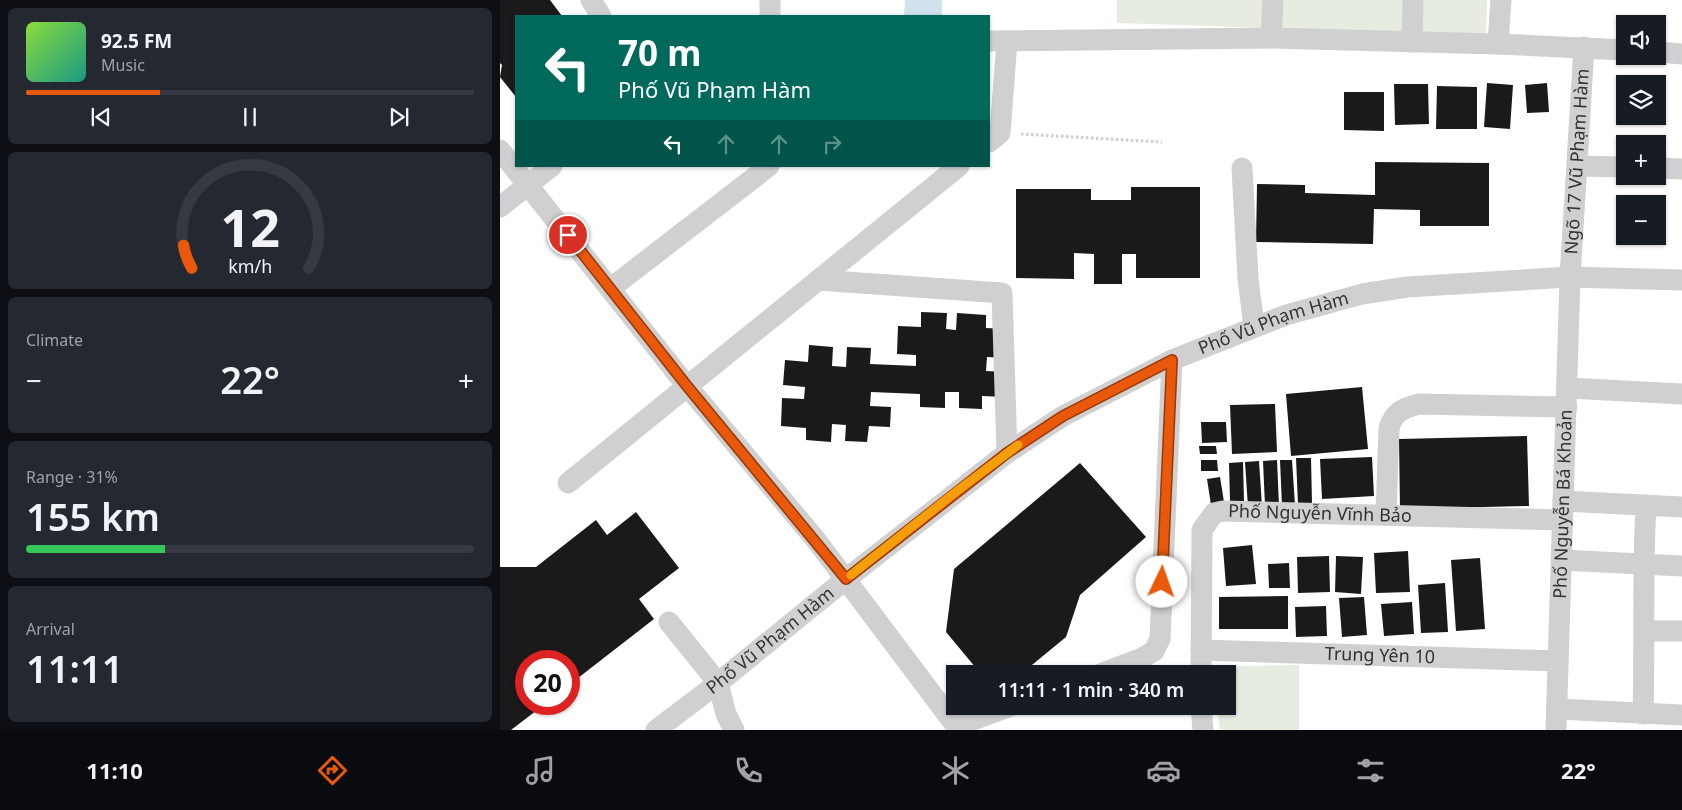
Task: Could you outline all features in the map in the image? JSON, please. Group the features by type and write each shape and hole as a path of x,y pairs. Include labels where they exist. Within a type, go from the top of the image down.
{"street":[{"path":"591,0 600,15"},
{"path":"770,0 770,15"},
{"path":"1271,38 1273,0"},
{"path":"1412,42 1413,0"},
{"path":"1498,44 1501,0"},
{"path":"994,138 998,41 1271,38 1616,49"},
{"name":"Ngõ 17 Vũ Phạm Hàm","path":"1570,277 1584,47"},
{"path":"1666,53 1682,54"},
{"path":"500,150 612,288 687,386 846,579 875,621 958,728 989,715"},
{"path":"1578,166 1616,168"},
{"path":"500,207 551,167"},
{"path":"612,288 768,167"},
{"path":"568,483 958,167"},
{"path":"1242,168 1248,279 1254,326"},
{"path":"1666,168 1682,169"},
{"name":"Phố Vũ Phạm Hàm","path":"656,730 718,683 846,579 1007,453 1063,416 1172,360 1254,326 1327,303 1398,288 1570,277 1682,280"},
{"name":"Phố Nguyễn Bá Khoản","path":"1556,730 1568,398 1570,277"},
{"path":"818,280 1002,293 1007,453"},
{"path":"1124,665 1154,651 1160,639 1172,360"},
{"path":"1386,515 1389,428 1392,418 1402,409 1419,404 1682,394"},
{"path":"1643,714 1645,630 1642,564 1646,505"},
{"name":"Phố Nguyễn Vĩnh Bảo","path":"1201,665 1202,530 1214,513 1223,511 1386,515 1563,511 1646,505 1682,507"},
{"path":"1561,560 1682,566"},
{"path":"669,622 718,683 726,714 734,730"},
{"path":"1645,630 1682,631"},
{"name":"Trung Yên 10","path":"1201,650 1558,661"},
{"path":"1557,708 1643,714 1678,720"},
{"path":"1202,715 1203,730"}],"path":[{"path":"994,138 1162,142"}],"shaded area":[{"path":"1117,0 1487,0 1486,35 1117,23"},
{"path":"1299,665 1299,730 1220,730 1218,715 1236,715 1236,666"}],"water":[{"path":"905,0 942,0 942,15 904,15"}],"building":[{"path":"500,0 550,0 561,15 515,15 515,96 500,77 502,65 500,63"},
{"path":"1487,83 1513,85 1510,129 1484,127"},
{"path":"1547,83 1549,112 1527,113 1525,85"},
{"path":"1394,84 1428,84 1429,124 1395,125"},
{"path":"1437,86 1477,87 1477,129 1436,129"},
{"path":"1344,92 1384,92 1384,131 1344,130"},
{"path":"1375,162 1489,163 1489,226 1420,226 1420,210 1374,209 1373,244 1256,242 1257,184 1305,185 1305,193 1375,195"},
{"path":"1131,187 1200,187 1200,278 1136,278 1136,254 1122,254 1122,284 1094,284 1094,254 1074,253 1074,279 1016,278 1016,189 1091,189 1091,200 1131,200"},
{"path":"921,312 947,313 946,329 956,330 957,313 986,315 986,328 1008,329 1007,358 987,357 986,371 1005,372 1004,397 982,396 982,409 959,408 959,392 945,392 945,408 920,407 920,394 871,392 870,406 891,407 890,427 869,426 867,442 845,441 846,425 832,424 831,442 806,440 806,428 781,426 782,398 804,399 805,387 783,385 785,360 808,362 809,345 833,347 832,366 846,367 847,347 871,348 870,364 916,366 916,355 897,354 898,326 921,327"},
{"path":"1362,387 1368,449 1291,456 1286,394"},
{"path":"1275,404 1277,452 1232,454 1230,405"},
{"path":"1201,422 1226,422 1227,442 1202,443"},
{"path":"1527,436 1529,506 1400,509 1399,439"},
{"path":"1199,446 1216,446 1217,454 1200,454"},
{"path":"1372,457 1374,496 1322,499 1320,459"},
{"path":"1296,458 1311,458 1312,503 1298,504"},
{"path":"1201,460 1217,460 1218,471 1201,471"},
{"path":"1277,460 1279,506 1265,506 1263,461"},
{"path":"1280,460 1292,460 1295,505 1282,506"},
{"path":"1259,461 1262,506 1248,507 1245,462"},
{"path":"1243,462 1244,502 1230,502 1229,463"},
{"path":"1080,463 1146,537 1080,595 1066,637 1032,665 974,665 946,632 954,569"},
{"path":"1220,477 1224,502 1211,505 1207,479"},
{"path":"636,512 679,568 639,599 654,619 580,676 580,650 515,650 515,715 531,715 511,730 500,730 500,567 536,567 596,520 607,535"},
{"path":"1252,545 1256,584 1226,586 1223,548"},
{"path":"1408,551 1410,592 1376,593 1374,553"},
{"path":"1329,556 1330,592 1298,593 1297,557"},
{"path":"1336,556 1363,557 1361,594 1335,592"},
{"path":"1480,558 1485,629 1456,631 1451,560"},
{"path":"1289,563 1290,588 1269,588 1268,564"},
{"path":"1445,583 1448,632 1421,633 1418,585"},
{"path":"1288,596 1288,629 1219,629 1219,597"},
{"path":"1364,597 1367,635 1342,637 1339,598"},
{"path":"1412,602 1414,634 1384,636 1381,604"},
{"path":"1326,606 1327,636 1296,637 1295,607"}],"slow traffic":[{"path":"851,575 1018,445"}],"route":[{"path":"568,235 612,288 687,386 816,540 846,579 1007,453 1063,416 1172,360 1162,582"}]}
